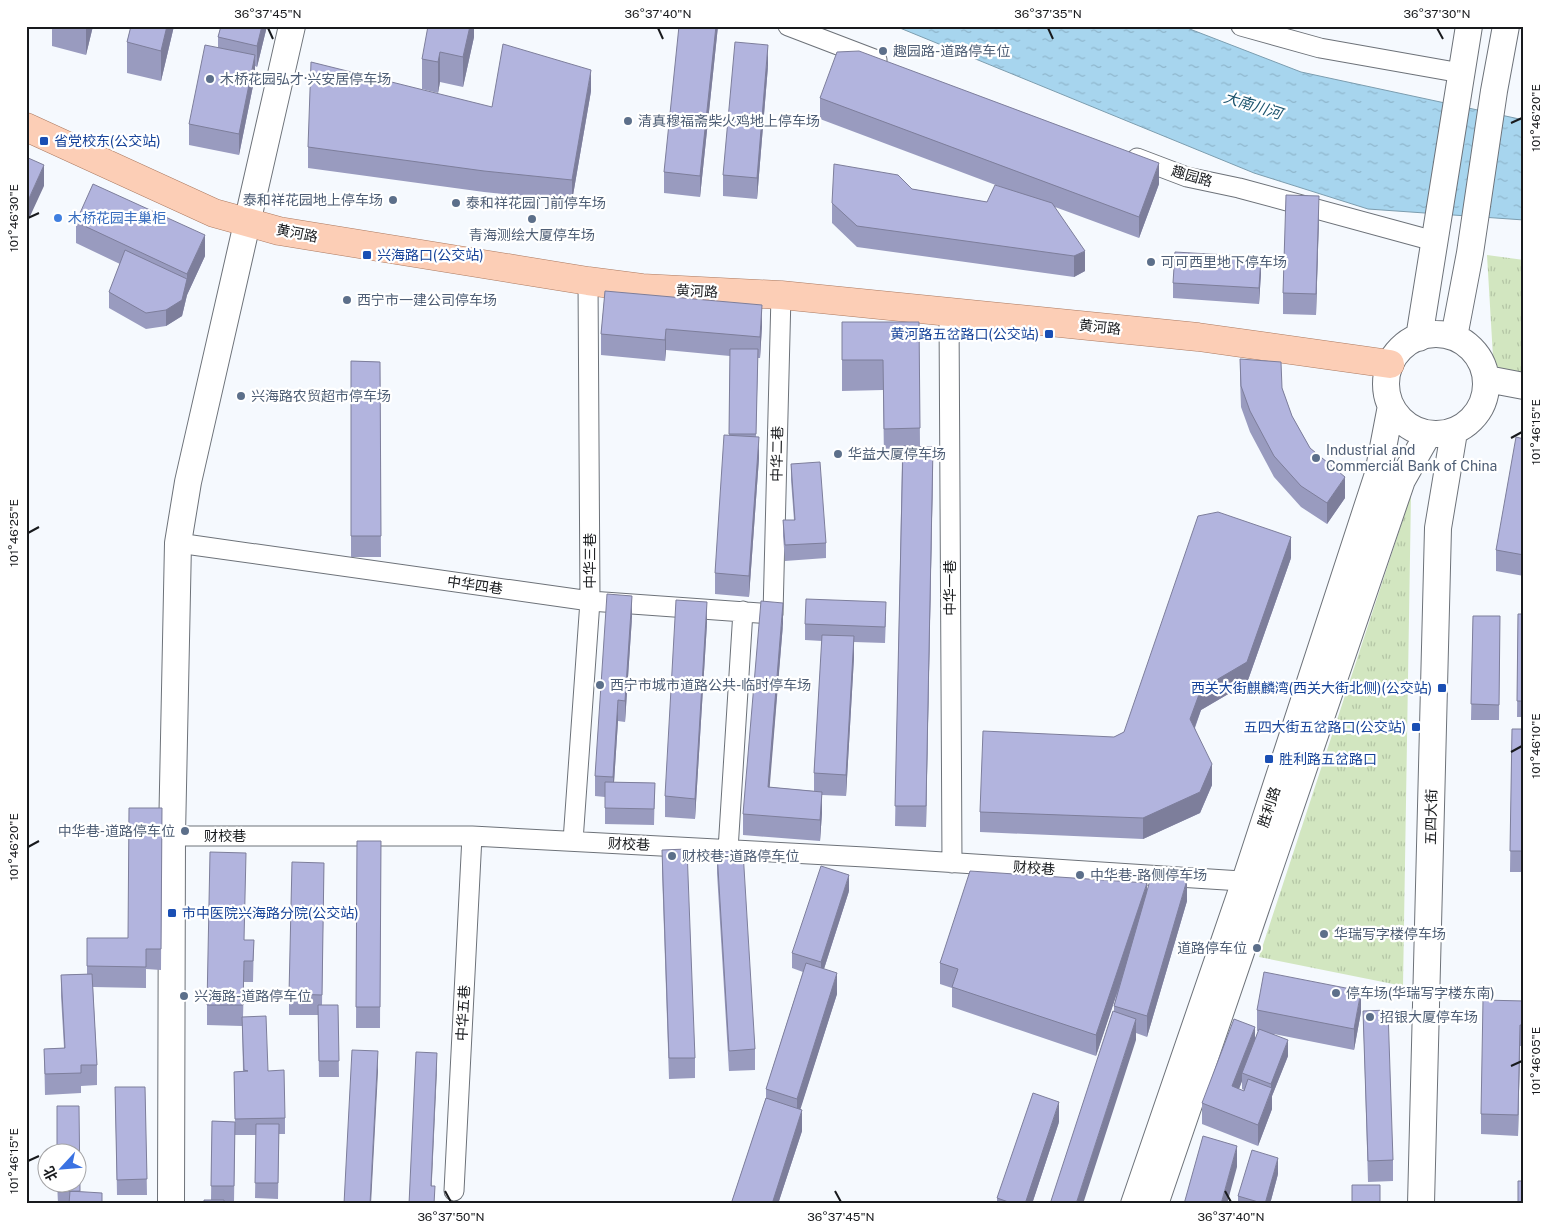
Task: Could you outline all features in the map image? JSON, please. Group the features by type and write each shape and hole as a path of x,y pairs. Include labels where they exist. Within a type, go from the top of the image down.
{"main road":[{"path":"171,1204 172,836 178,543 188,482 292,26"},
{"path":"1419,338 1469,26"},
{"path":"1454,337 1473,234 1494,91 1506,26"},
{"name":"黄河路","path":"26,127 214,213 279,231 642,288 781,295 1198,337 1390,364"},
{"path":"1427,334 1454,337 1466,344 1479,356 1487,379 1483,403 1474,418 1454,432 1428,434 1408,426 1391,406 1386,389 1390,364 1402,346 1411,340 1427,334"},
{"path":"1487,379 1524,386"},
{"name":"胜利路","path":"1155,1204 1255,882 1378,474 1391,406"},
{"name":"五四大街","path":"1421,1204 1438,528 1454,432"},
{"name":"胜利路","path":"1134,1204 1255,882 1402,480 1428,434"}],"street":[{"path":"788,26 890,65"},
{"path":"1241,26 1320,48 1459,82"},
{"name":"趣园路","path":"1122,152 1188,177 1435,235"},
{"name":"中华三巷","path":"573,841 590,601 588,281"},
{"name":"中华二巷","path":"773,614 781,295"},
{"name":"中华一巷","path":"948,312 952,863"},
{"name":"中华四巷","path":"178,543 590,601 773,614"},
{"path":"728,850 743,612"},
{"name":"财校巷","path":"172,836 472,836 1255,882"},
{"name":"中华五巷","path":"454,1191 472,836"}],"green space":[{"path":"1487,255 1524,260 1524,379 1500,376 1493,357"},
{"path":"1411,495 1403,986 1259,957"}],"water":[{"name":"大南川河","path":"895,26 1182,26 1301,72 1524,120 1524,220 1368,209 1254,173"}],"building":[{"path":"131,26 167,26 161,51 127,42"},
{"path":"221,26 262,26 257,46 218,37"},
{"path":"428,26 470,26 463,57 440,52 438,62 422,59"},
{"path":"679,26 716,26 700,176 664,172"},
{"path":"735,42 768,45 757,178 723,175"},
{"path":"503,44 591,70 572,180 484,171 308,147 311,62 492,107"},
{"path":"205,45 255,55 239,134 189,124"},
{"path":"859,51 1159,163 1139,217 820,98 837,52"},
{"path":"26,157 44,165 26,205"},
{"path":"834,164 898,175 912,189 987,202 995,185 1052,203 1085,251 1074,256 857,226 832,203"},
{"path":"93,184 205,235 187,274 76,222"},
{"path":"1286,195 1319,196 1316,294 1283,293"},
{"path":"125,250 187,279 182,300 166,310 146,313 109,292"},
{"path":"1175,252 1261,257 1259,288 1173,283"},
{"path":"605,291 762,305 760,337 666,329 665,340 601,334"},
{"path":"842,322 919,322 920,428 884,429 883,360 842,360"},
{"path":"730,349 758,349 756,434 729,434"},
{"path":"1240,359 1281,362 1282,388 1292,416 1310,448 1345,477 1327,503 1301,486 1274,456 1250,411 1241,386"},
{"path":"351,361 380,362 381,536 351,536"},
{"path":"724,435 759,437 749,576 715,573"},
{"path":"1516,437 1524,439 1524,555 1496,550"},
{"path":"903,446 933,447 926,806 895,806"},
{"path":"820,462 826,543 785,545 783,520 795,520 791,464"},
{"path":"1218,512 1291,537 1247,662 1201,689 1190,719 1212,764 1200,792 1143,818 980,812 983,731 1114,737 1124,732 1198,516"},
{"path":"607,594 632,596 625,701 618,700 613,777 595,776"},
{"path":"806,599 886,602 885,627 805,624"},
{"path":"676,600 707,602 695,799 665,796"},
{"path":"761,601 783,603 768,787 822,792 820,820 743,814"},
{"path":"1518,614 1524,614 1524,701 1517,701"},
{"path":"1473,616 1500,616 1499,705 1471,704"},
{"path":"822,635 854,636 846,775 814,773"},
{"path":"1512,729 1524,729 1524,851 1510,851"},
{"path":"605,782 655,783 654,809 605,808"},
{"path":"129,808 162,808 161,949 146,949 146,967 87,966 87,938 128,938"},
{"path":"357,841 381,841 380,1007 356,1007"},
{"path":"687,849 695,1058 669,1058 662,850"},
{"path":"743,851 755,1049 729,1051 717,852"},
{"path":"210,852 246,853 244,940 254,940 253,961 244,961 243,1005 207,1005"},
{"path":"292,862 324,863 322,995 289,994"},
{"path":"821,866 849,875 821,962 792,953"},
{"path":"1153,870 1187,880 1147,1016 1114,1006"},
{"path":"970,871 1147,883 1096,1035 952,987 958,969 940,963"},
{"path":"806,963 837,973 797,1099 766,1089"},
{"path":"1264,972 1361,991 1354,1029 1257,1010"},
{"path":"92,974 97,1065 81,1065 81,1073 45,1074 44,1049 65,1048 61,975"},
{"path":"1483,1000 1524,1001 1524,1025 1520,1025 1518,1115 1481,1114"},
{"path":"318,1005 338,1005 339,1061 319,1061"},
{"path":"1388,1010 1393,1160 1368,1161 1363,1011"},
{"path":"1113,1011 1136,1019 1076,1204 1050,1204"},
{"path":"266,1016 268,1071 284,1070 285,1118 235,1119 234,1072 248,1071 244,1070 242,1017"},
{"path":"1234,1019 1255,1027 1232,1086 1244,1091 1248,1079 1272,1088 1258,1125 1202,1103"},
{"path":"1259,1029 1288,1040 1271,1084 1242,1073"},
{"path":"352,1050 378,1051 370,1204 344,1204"},
{"path":"416,1052 437,1053 431,1186 435,1186 434,1204 409,1204"},
{"path":"115,1087 145,1087 147,1179 117,1180"},
{"path":"1033,1093 1059,1102 1025,1204 1014,1204 997,1198"},
{"path":"766,1098 802,1110 772,1204 731,1204"},
{"path":"57,1106 79,1106 79,1142 57,1142"},
{"path":"212,1121 235,1122 234,1186 211,1186"},
{"path":"256,1124 279,1124 278,1183 255,1183"},
{"path":"1203,1136 1237,1146 1221,1204 1184,1204"},
{"path":"1252,1150 1278,1158 1265,1204 1238,1196"},
{"path":"1518,1181 1524,1181 1524,1204 1518,1204"},
{"path":"1352,1185 1380,1185 1380,1204 1352,1204"},
{"path":"70,1192 102,1193 102,1204 69,1204"},
{"path":"204,1200 224,1200 224,1204 204,1204"}],"place":[{"name":"趣园路-道路停车位","path":"883,51"},
{"name":"木桥花园弘才·兴安居停车场","path":"210,79"},
{"name":"清真穆福斋柴火鸡地上停车场","path":"628,121"},
{"name":"省党校东(公交站)","path":"44,141"},
{"name":"泰和祥花园地上停车场","path":"393,200"},
{"name":"泰和祥花园门前停车场","path":"456,203"},
{"name":"木桥花园丰巢柜","path":"58,218"},
{"name":"青海测绘大厦停车场","path":"532,219"},
{"name":"兴海路口(公交站)","path":"367,255"},
{"name":"可可西里地下停车场","path":"1151,262"},
{"name":"西宁市一建公司停车场","path":"347,300"},
{"name":"黄河路五岔路口(公交站)","path":"1049,334"},
{"name":"兴海路农贸超市停车场","path":"241,396"},
{"name":"华益大厦停车场","path":"838,454"},
{"name":"Industrial and Commercial Bank of China","path":"1316,458"},
{"name":"西宁市城市道路公共-临时停车场","path":"600,685"},
{"name":"西关大街麒麟湾(西关大街北侧)(公交站)","path":"1442,688"},
{"name":"五四大街五岔路口(公交站)","path":"1416,727"},
{"name":"胜利路五岔路口","path":"1269,759"},
{"name":"中华巷-道路停车位","path":"185,831"},
{"name":"财校巷-道路停车位","path":"672,856"},
{"name":"中华巷-路侧停车场","path":"1080,875"},
{"name":"市中医院兴海路分院(公交站)","path":"172,913"},
{"name":"华瑞写字楼停车场","path":"1324,934"},
{"name":"道路停车位","path":"1257,948"},
{"name":"停车场(华瑞写字楼东南)","path":"1336,993"},
{"name":"兴海路-道路停车位","path":"184,996"},
{"name":"招银大厦停车场","path":"1370,1017"}]}
